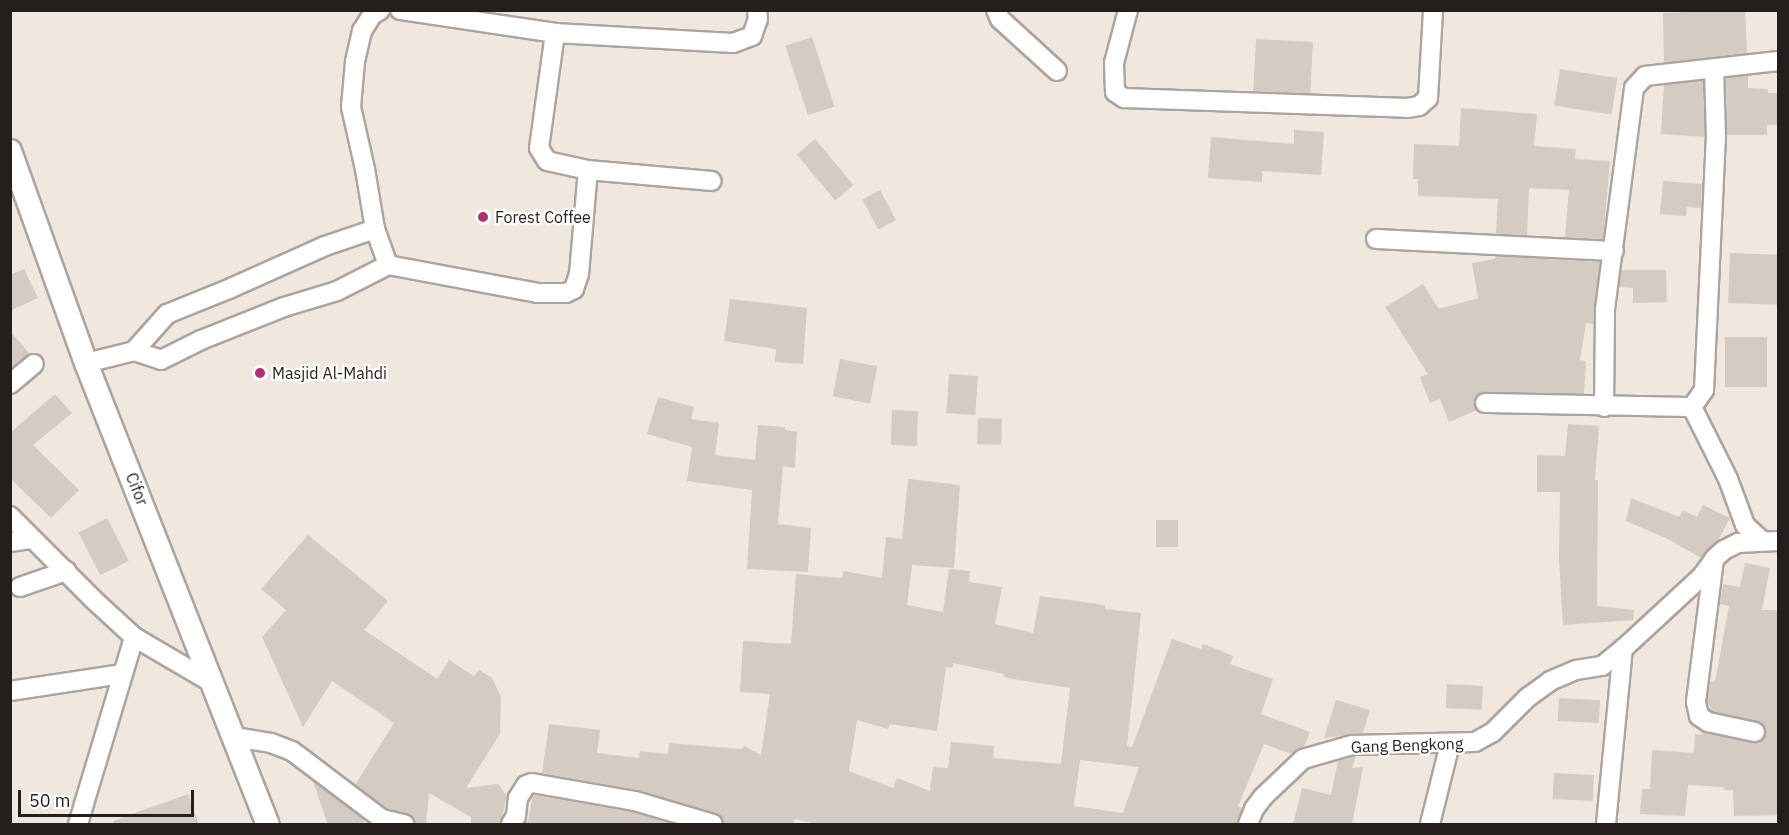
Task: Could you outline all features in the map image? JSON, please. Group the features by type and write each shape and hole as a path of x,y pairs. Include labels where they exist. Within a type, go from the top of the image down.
{"street":[{"path":"380,10 372,15 362,31 355,62 351,107 366,169 375,229 388,265"},
{"path":"400,10 555,33 734,43 752,36 758,19 757,10"},
{"path":"996,10 1000,19 1057,71"},
{"path":"1128,10 1113,63 1115,92 1124,98 1407,108 1419,106 1428,98 1433,10"},
{"path":"555,33 538,148 547,161 588,170 712,181"},
{"path":"1604,407 1605,309 1634,88 1645,76 1779,61"},
{"path":"1692,407 1704,390 1716,139 1714,68"},
{"name":"Cifor","path":"10,151 86,363 268,825"},
{"path":"86,363 134,351 161,360 201,340 285,307 337,291 388,265 537,293 566,293 574,289 579,274 588,170"},
{"path":"134,351 167,314 325,246 375,229"},
{"path":"1377,239 1614,251"},
{"path":"10,384 34,364"},
{"path":"1485,404 1692,407"},
{"path":"1692,407 1728,479 1744,525 1770,541"},
{"path":"10,516 134,637 214,684"},
{"path":"10,542 32,539"},
{"name":"Gang Bengkong","path":"1248,825 1254,809 1263,797 1303,759 1352,745 1475,742 1510,718 1527,698 1550,681 1576,669 1602,666 1623,650 1702,576 1714,558 1738,543 1770,541"},
{"path":"1714,558 1696,702 1699,716 1708,722 1755,732"},
{"path":"20,587 66,571"},
{"path":"78,825 134,637"},
{"path":"1606,825 1623,650"},
{"path":"10,691 123,674"},
{"path":"234,737 271,743 292,751 382,819 404,825"},
{"path":"1430,825 1450,744"},
{"path":"511,825 516,816 518,798 526,785 532,783 635,801 713,825"}],"building":[{"path":"1745,10 1747,53 1664,63 1663,13"},
{"path":"812,37 835,106 808,115 785,46"},
{"path":"1256,39 1313,42 1310,94 1253,91"},
{"path":"1560,69 1617,78 1611,115 1554,106"},
{"path":"1748,76 1748,88 1768,89 1768,93 1779,93 1779,125 1767,125 1767,135 1727,135 1726,78"},
{"path":"1703,81 1705,137 1661,134 1664,85"},
{"path":"1461,108 1537,114 1534,146 1576,149 1575,159 1610,161 1603,239 1565,237 1569,190 1529,188 1527,235 1496,234 1498,199 1418,196 1418,179 1413,179 1414,144 1459,146"},
{"path":"1294,130 1324,132 1321,175 1262,171 1262,182 1208,178 1211,137 1294,144"},
{"path":"815,139 854,185 835,200 797,154"},
{"path":"1663,181 1702,184 1701,208 1687,207 1686,216 1660,214"},
{"path":"880,190 896,220 878,229 862,199"},
{"path":"1730,253 1778,255 1777,305 1728,303"},
{"path":"1495,256 1600,262 1594,324 1586,323 1580,360 1586,361 1584,394 1485,392 1475,398 1477,410 1449,422 1440,399 1430,403 1420,377 1428,374 1385,307 1423,284 1439,309 1478,298 1472,263 1495,259"},
{"path":"24,269 38,298 10,311 10,275"},
{"path":"1621,270 1666,270 1667,302 1633,303 1633,288 1619,287"},
{"path":"730,299 807,308 803,364 775,362 776,349 724,341"},
{"path":"10,331 30,354 10,369"},
{"path":"1725,337 1767,337 1767,387 1725,387"},
{"path":"840,359 877,366 870,404 833,396"},
{"path":"949,374 978,376 975,415 946,413"},
{"path":"55,394 72,413 33,445 79,490 51,518 10,478 10,433"},
{"path":"658,397 694,407 691,419 719,423 715,455 755,460 758,425 785,427 785,430 797,432 795,468 783,466 778,524 811,528 808,572 747,569 752,490 687,481 692,447 647,434"},
{"path":"892,410 918,411 917,446 891,445"},
{"path":"978,418 1002,419 1001,445 977,444"},
{"path":"1568,424 1599,426 1595,480 1598,480 1597,606 1634,610 1633,620 1563,625 1559,559 1560,492 1537,492 1537,455 1565,456"},
{"path":"908,479 960,485 954,568 912,565 907,605 943,612 949,569 970,571 969,582 1002,587 995,624 1033,633 1040,596 1105,605 1105,609 1141,613 1127,746 1132,747 1172,639 1201,649 1203,644 1219,650 1233,656 1230,664 1273,679 1261,714 1310,732 1304,747 1292,754 1264,744 1238,806 1242,808 1237,825 821,825 794,819 794,825 724,825 722,817 716,813 638,790 542,773 549,724 600,730 597,753 639,758 640,751 668,754 669,743 742,749 744,746 761,755 770,694 740,692 743,641 791,644 796,574 842,578 844,571 882,578 886,537 902,539","holes":["953,663 1004,674 1004,677 1013,679 1070,688 1061,764 993,758 994,746 951,742 948,768 933,767 930,791 897,778 893,788 849,771 857,720 888,729 890,724 937,731 946,667 952,668","1080,760 1139,767 1123,813 1074,806"]},
{"path":"1631,498 1679,517 1683,510 1697,517 1703,505 1730,518 1718,540 1701,558 1668,539 1626,521"},
{"path":"107,518 129,561 100,575 78,533"},
{"path":"1156,520 1178,520 1178,547 1156,547"},
{"path":"308,535 388,601 364,630 437,679 449,660 474,676 479,670 492,678 501,697 500,734 466,788 498,784 507,796 500,825 471,825 471,817 429,793 426,824 415,823 411,815 387,809 355,785 394,723 332,681 303,727 262,637 286,610 261,589"},
{"path":"1745,563 1770,568 1762,610 1779,610 1779,815 1734,816 1733,790 1724,790 1724,787 1688,785 1685,816 1640,814 1642,789 1650,789 1652,750 1694,753 1695,734 1702,735 1703,732 1753,743 1759,742 1766,735 1762,723 1712,711 1707,702 1710,681 1714,682 1716,677 1729,606 1720,604 1723,584 1740,587"},
{"path":"1447,684 1483,686 1482,710 1446,708"},
{"path":"1559,698 1600,700 1599,723 1558,721"},
{"path":"1336,700 1370,710 1363,733 1324,738"},
{"path":"1356,756 1352,768 1363,767 1352,825 1293,825 1302,788 1331,795 1338,761"},
{"path":"1554,773 1594,775 1593,801 1553,799"},
{"path":"313,781 363,819 365,825 328,825"},
{"path":"188,794 199,825 114,825 113,821"},
{"path":"533,795 632,812 675,825 524,825 527,819 528,821"}],"place":[{"name":"Forest Coffee","path":"483,217"},
{"name":"Masjid Al-Mahdi","path":"260,373"}]}
